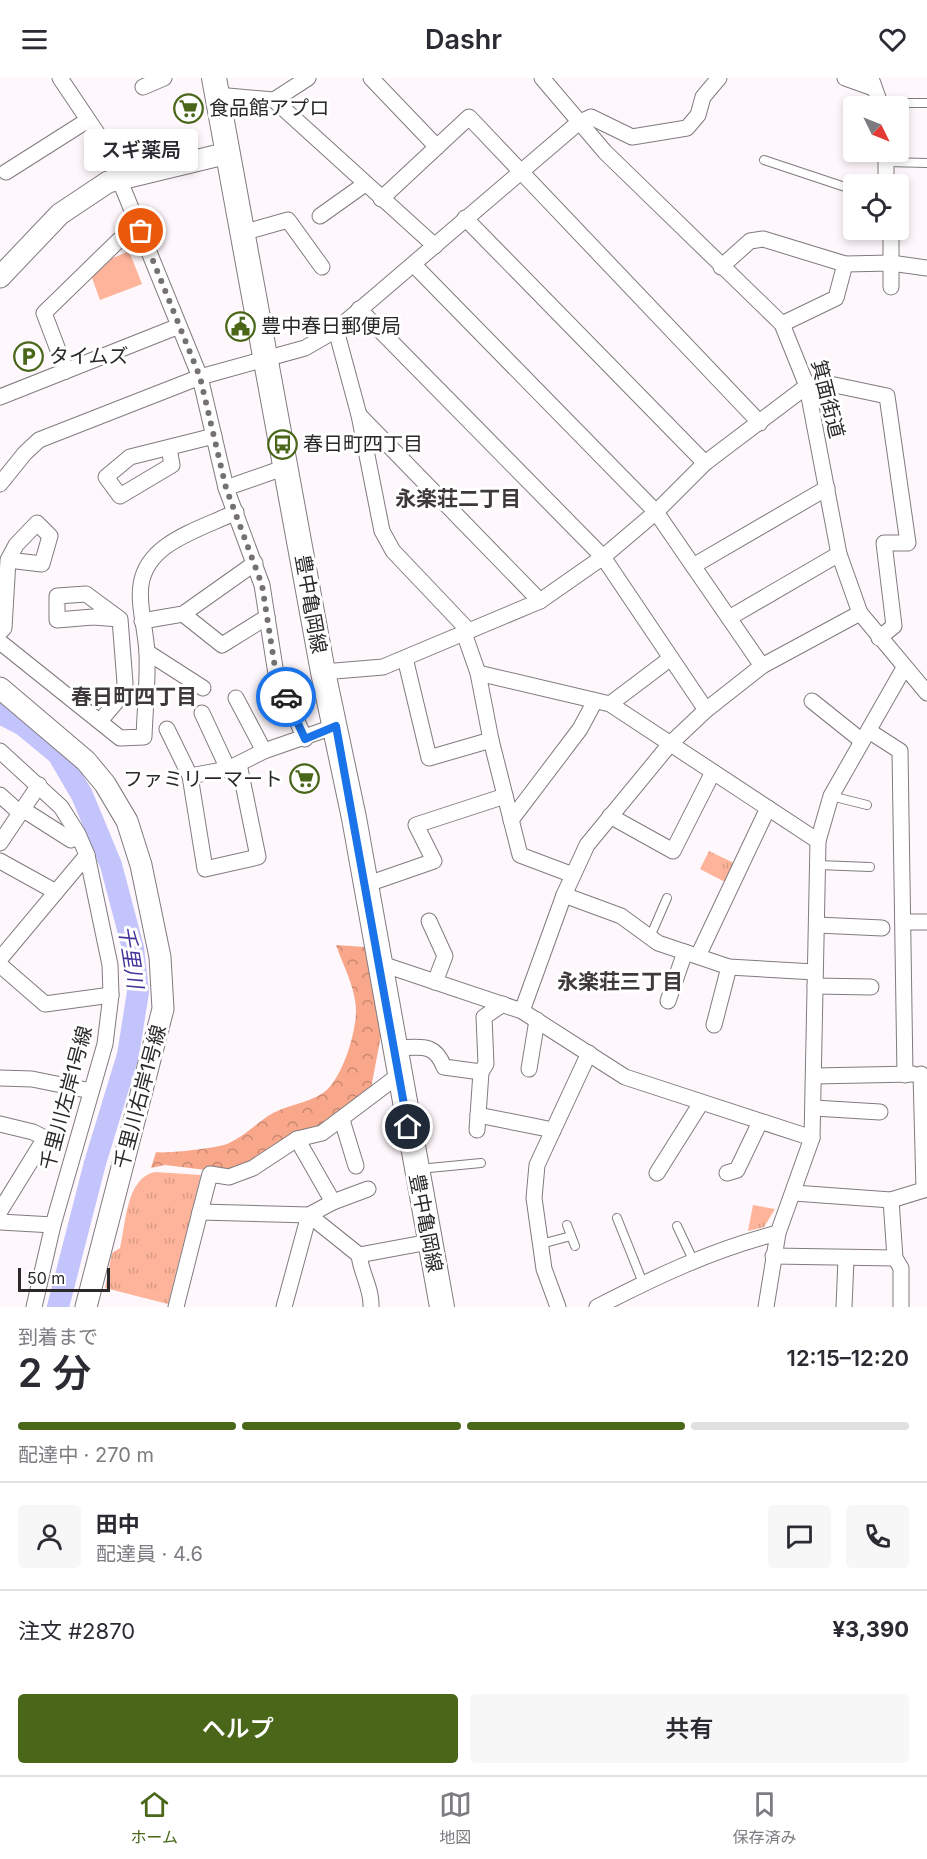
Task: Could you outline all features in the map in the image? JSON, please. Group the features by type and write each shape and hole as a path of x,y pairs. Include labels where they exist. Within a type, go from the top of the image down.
{"main road":[{"name":"豊中亀岡線","path":"215,87 323,672 336,726 442,1307"}],"street":[{"path":"60,78 88,120 120,181 200,377 226,488 255,563 276,674 305,739"},
{"path":"143,87 164,78"},
{"path":"274,100 308,78"},
{"path":"371,78 437,147"},
{"name":"箕面街道","path":"542,78 578,123 721,267 782,324 807,386 839,554 860,613 927,693"},
{"path":"0,484 25,453 39,440 200,377 265,357 305,348 336,330 578,123 591,117 632,137 687,128 698,116 703,97 719,78"},
{"path":"845,78 872,83"},
{"path":"215,87 274,100 435,246"},
{"path":"381,199 469,117 760,423"},
{"path":"6,172 88,120"},
{"path":"0,277 60,214 108,182 120,181 228,153"},
{"path":"320,216 365,184"},
{"path":"465,218 705,463"},
{"path":"242,233 288,220 322,267"},
{"path":"66,371 44,314 119,240 141,231"},
{"path":"721,267 750,241 763,240 845,264 891,263 927,268"},
{"path":"891,240 891,287"},
{"path":"782,324 836,298 845,264"},
{"path":"414,265 656,512 762,666"},
{"path":"359,309 603,557 706,710"},
{"path":"0,397 179,326"},
{"path":"336,330 359,415 382,531 393,551 467,632 520,855 573,875"},
{"path":"323,672 383,667 540,601 603,557 656,512 705,463 807,386 830,384 887,396 908,543 884,543 894,626 879,638"},
{"path":"359,415 540,601"},
{"path":"169,448 214,436"},
{"path":"226,488 286,467"},
{"path":"693,566 827,488"},
{"path":"0,642 120,738 144,736 147,652 139,592 154,558 166,546 236,512"},
{"path":"729,618 839,554"},
{"path":"0,632 4,628 8,560"},
{"path":"142,621 183,614 255,563"},
{"path":"522,1011 564,895 587,845 670,744 706,710 762,666 860,613"},
{"path":"183,614 222,645 267,617"},
{"path":"100,721 123,694 125,683 120,620"},
{"path":"147,652 202,688"},
{"path":"405,658 429,758 491,740"},
{"path":"511,820 602,702 670,658"},
{"path":"766,1307 778,1233 812,1138 818,841 831,796 904,668"},
{"path":"478,674 602,702 818,841"},
{"name":"千里川右岸1号線","path":"0,688 86,761 105,784 128,821 141,865 159,957 163,1009 86,1307"},
{"path":"236,698 264,751"},
{"path":"812,701 865,736 900,751 905,1075"},
{"path":"167,729 190,776 205,869 258,857 233,767 202,713"},
{"path":"190,776 233,767 264,751 305,739 336,726"},
{"name":"千里川左岸1号線","path":"0,751 61,807 78,834 87,855 110,966 111,994 105,1044 54,1225 34,1307"},
{"path":"610,816 673,851 713,772"},
{"path":"0,843 39,785"},
{"path":"0,795 20,813"},
{"path":"365,885 434,861 416,825 505,796"},
{"path":"668,1001 768,808"},
{"path":"20,813 27,812 71,840"},
{"path":"0,959 87,855"},
{"path":"0,861 56,892"},
{"path":"564,895 621,916 658,943 729,967 871,987"},
{"path":"428,922 445,956 435,982"},
{"path":"903,922 927,922"},
{"path":"818,925 882,928"},
{"path":"379,963 522,1011 625,1077 812,1138"},
{"path":"0,965 45,1004 111,994"},
{"path":"714,1025 729,967"},
{"path":"503,1004 484,1017 486,1064 481,1072 478,1123 553,1130"},
{"path":"529,1069 537,1020"},
{"path":"394,1048 431,1048 439,1054 444,1067 481,1072"},
{"path":"558,1307 544,1269 540,1244 534,1198 537,1165 589,1053"},
{"path":"794,1192 891,1200 925,1189 924,1073 814,1076"},
{"path":"176,1307 210,1174 229,1176 253,1168 297,1139 322,1133 399,1076"},
{"path":"2,1080 32,1078 91,1091"},
{"path":"657,1173 701,1103"},
{"path":"814,1108 880,1112"},
{"path":"342,1120 356,1166"},
{"path":"727,1173 737,1170 760,1122"},
{"path":"0,1211 45,1138 33,1132 1,1125"},
{"path":"297,1139 333,1202"},
{"path":"200,1212 309,1215 333,1202 368,1189"},
{"path":"891,1200 895,1258 901,1268 901,1307"},
{"path":"309,1215 359,1255 362,1273 372,1295 371,1307"},
{"path":"284,1307 309,1215"},
{"path":"0,1222 54,1225"},
{"path":"597,1307 643,1283 740,1242 778,1233"},
{"path":"359,1255 429,1242"},
{"path":"773,1256 846,1259 895,1258"},
{"path":"844,1307 846,1259"}],"lane":[{"path":"909,104 927,103"},
{"path":"764,160 843,186"},
{"path":"909,160 927,163"},
{"path":"831,796 867,804"},
{"path":"818,865 870,867"},
{"path":"650,937 667,898"},
{"path":"416,1170 481,1163"},
{"path":"616,1218 643,1283"},
{"path":"567,1225 575,1246"},
{"path":"677,1226 694,1262"},
{"path":"540,1244 571,1236"}],"green space":[{"path":"127,252 131,256 142,284 100,300 92,278 103,262"},
{"path":"709,851 734,863 725,882 700,869"},
{"path":"336,945 365,947 383,1025 371,1088 333,1118 247,1166 223,1172 165,1165 151,1168 156,1152 191,1150 227,1144 275,1112 316,1097 330,1087 347,1055 354,1031 356,1011 352,986"},
{"path":"155,1172 201,1175 168,1304 105,1288 112,1253 120,1248 133,1192 145,1176"},
{"path":"753,1205 775,1209 764,1227 748,1231"}],"waterway":[{"name":"千里川","path":"0,713 23,725 58,754 82,795 111,865 133,948 138,992 128,1055 95,1163 58,1307"}],"way so far":[{"path":"141,231 200,377 226,488 262,585 276,674 286,697"}],"place":[{"name":"食品館アプロ","path":"188,108"},
{"name":"スギ薬局","path":"141,231"},
{"name":"豊中春日郵便局","path":"240,326"},
{"name":"タイムズ","path":"28,356"},
{"name":"春日町四丁目","path":"282,444"},
{"name":"ファミリーマート","path":"304,779"}],"district":[{"name":"永楽荘二丁目","path":"458,498"},
{"name":"春日町四丁目","path":"134,696"},
{"name":"永楽荘三丁目","path":"620,981"}],"route":[{"path":"286,697 305,739 336,726 408,1127"}]}
